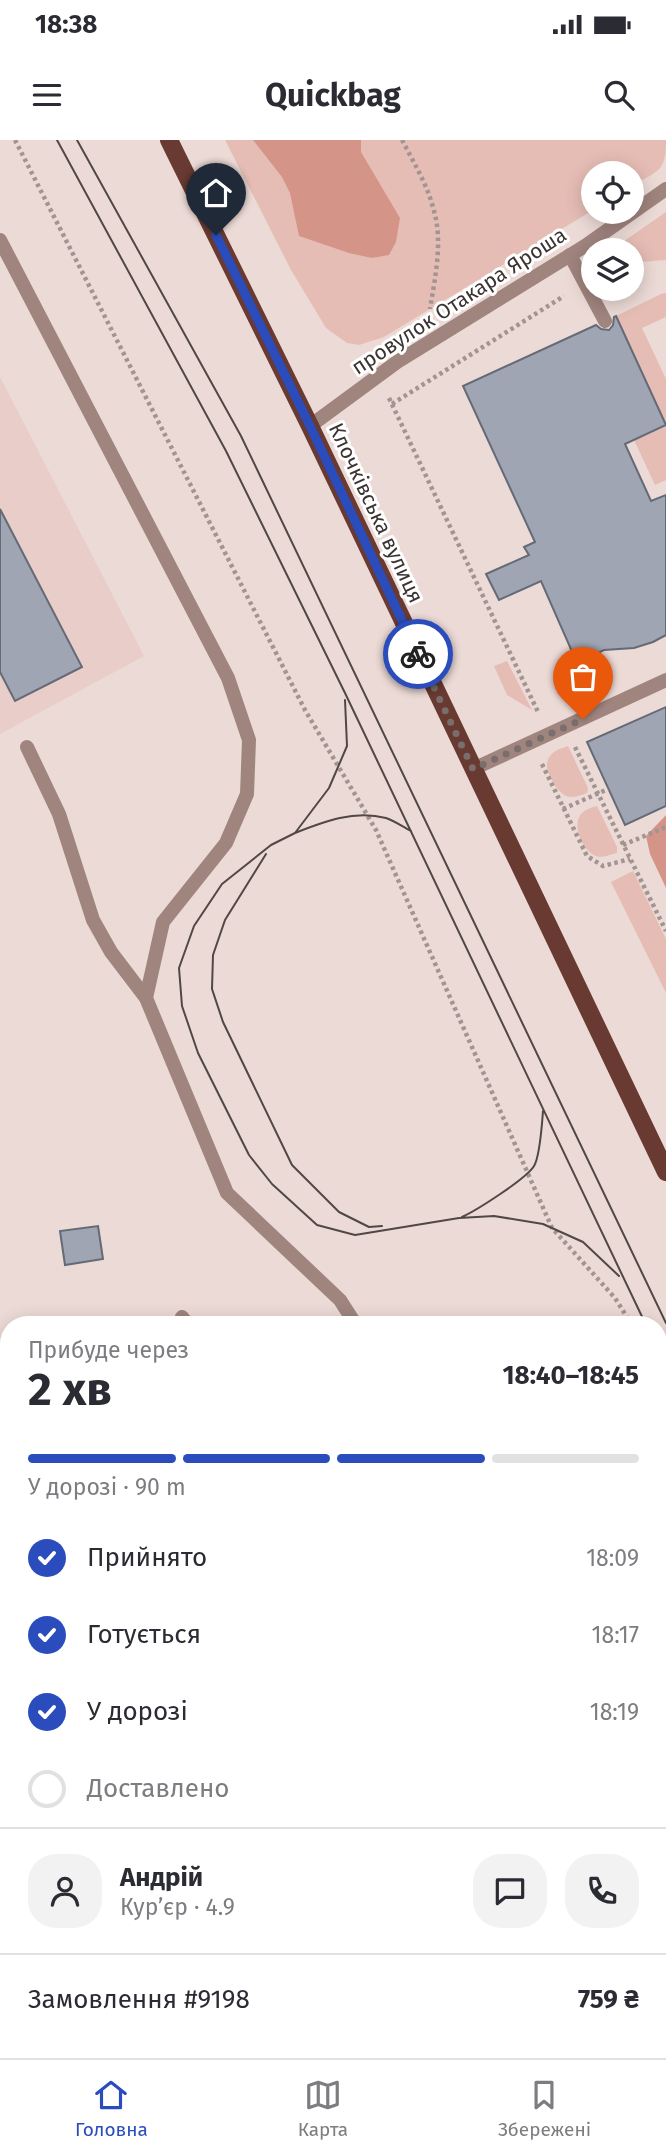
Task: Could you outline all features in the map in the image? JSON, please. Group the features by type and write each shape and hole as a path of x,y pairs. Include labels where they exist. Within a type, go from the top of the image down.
{"main road":[{"name":"Клочківська вулиця","path":"169,140 310,426 666,1172"}],"street":[{"name":"провулок Отакара Яроша","path":"310,426 414,351 570,255 666,189"},
{"path":"0,240 228,678 249,740 247,794 226,843 163,922 146,998"},
{"path":"570,255 581,278"},
{"path":"594,301 605,321"},
{"path":"473,769 666,680"},
{"path":"27,747 59,814 93,920 111,952 146,998 228,1193 340,1300 350,1316"}],"path":[{"path":"15,140 305,710 376,830 552,1228 615,1298 626,1316"},
{"path":"402,140 425,185 435,212 438,247 430,309"},
{"path":"392,404 581,286"},
{"path":"378,376 550,734 573,743 666,931"},
{"path":"545,757 542,764 587,856 603,866 630,859"},
{"path":"564,808 608,789"},
{"path":"623,845 666,827"}],"shaded area":[{"path":"225,140 666,140 662,165 644,179 644,161 581,161 581,217 384,337 359,345 347,343 326,328 291,270"},
{"path":"253,140 361,140 361,152 400,218 396,242 389,255 372,258 299,236 290,193 282,177"},
{"path":"666,212 666,260 644,262 644,238 629,238"},
{"path":"666,293 666,317 642,328 666,379 666,425 616,316"},
{"path":"0,377 144,656 0,734"},
{"path":"666,425 666,480 655,485 634,440"},
{"path":"507,661 532,710 507,695 494,666"},
{"path":"568,746 588,788 587,793 573,797 566,796 558,789 547,768 552,754"},
{"path":"597,806 617,847 617,853 602,857 594,855 584,846 578,831 582,813"},
{"path":"666,815 666,888 650,854 646,836"},
{"path":"633,871 666,939 666,993 611,882"}],"building":[{"path":"616,316 666,425 625,444 651,501 666,495 666,635 634,648 604,650 577,663 541,581 499,600 486,574 529,555 524,547 535,542 463,386 596,325 609,330"},
{"path":"0,509 82,667 15,701 0,672"},
{"path":"666,707 666,806 625,825 587,742"},
{"path":"98,1226 103,1259 65,1265 60,1231"}],"tram line":[{"path":"57,140 226,451 345,693 642,1316"},
{"path":"77,140 241,436 663,1316"},
{"path":"345,700 347,746 329,788 295,833 271,845 222,884 194,926 179,968 182,1006 198,1053 249,1155 272,1184 317,1225 355,1235 459,1218 494,1216 543,1224 583,1242 619,1276"},
{"path":"295,833 329,821 362,815 386,818 411,831"},
{"path":"266,854 225,920 213,955 212,989 223,1022 292,1165 339,1212 369,1227 382,1226"},
{"path":"462,1217 512,1186 534,1166 543,1111"}],"way so far":[{"path":"418,654 473,769 583,719"}],"route":[{"path":"216,235 418,654"}]}
